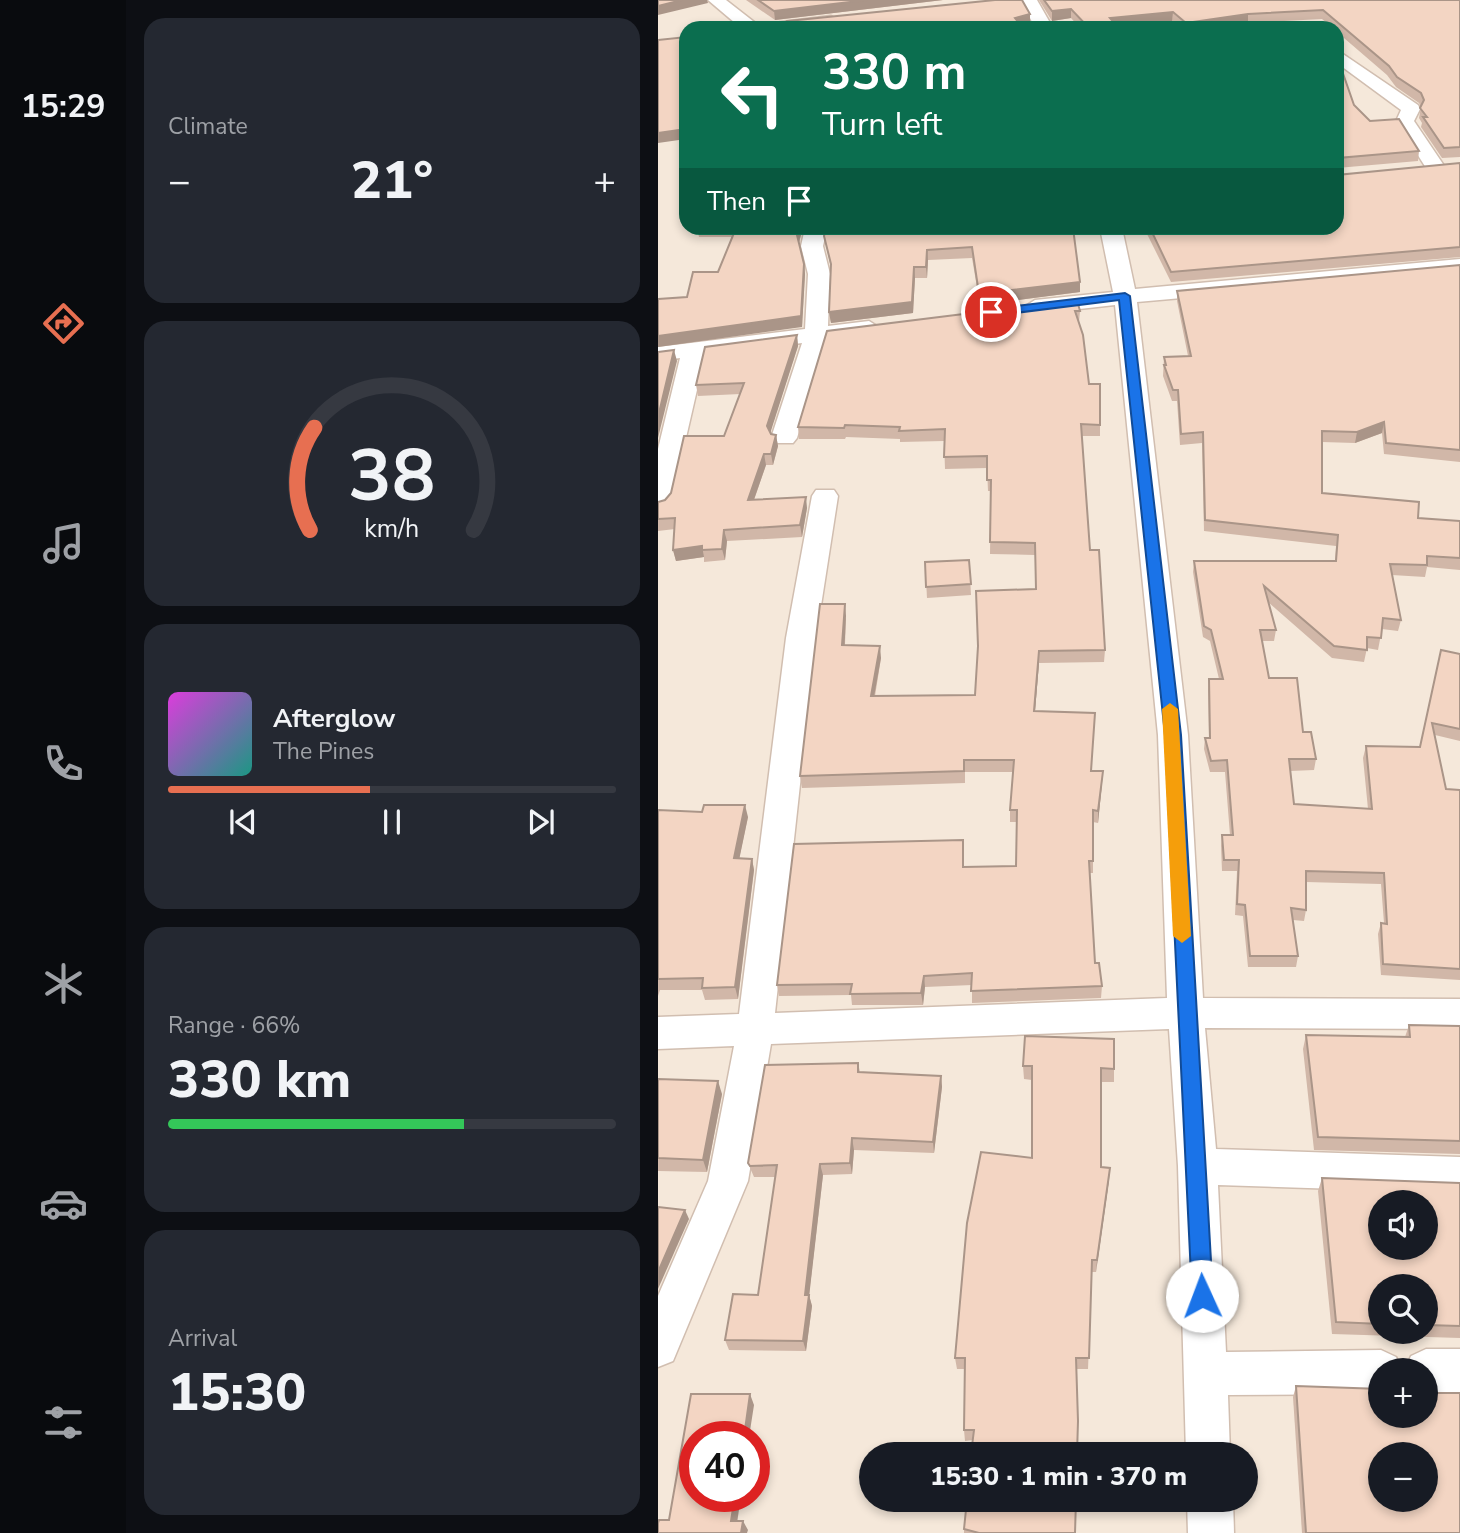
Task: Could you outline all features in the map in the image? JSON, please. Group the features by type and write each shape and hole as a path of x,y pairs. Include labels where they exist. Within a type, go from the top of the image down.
{"street":[{"path":"716,0 743,21"},
{"path":"1029,0 1040,21"},
{"path":"830,21 848,19"},
{"path":"1344,60 1411,109 1405,121 1435,167"},
{"path":"1410,170 1460,165"},
{"path":"784,438 816,335 819,274 812,246 814,235"},
{"path":"1112,235 1125,296 1173,735 1186,1013 1198,1166 1208,1442"},
{"path":"1018,309 1125,296 1460,266"},
{"path":"658,354 897,324"},
{"path":"658,503 694,350"},
{"path":"658,1346 728,1181 755,1031 801,638 825,496"},
{"path":"658,1033 1186,1013 1460,1014"},
{"path":"1198,1166 1460,1175"},
{"path":"1438,1371 1460,1371"},
{"path":"1205,1374 1368,1372"},
{"path":"1210,1512 1211,1533"}],"shaded area":[{"path":"658,0 1460,0 1460,1533 658,1533"}],"building":[{"path":"658,0 682,0 658,6"},
{"path":"758,0 867,0 774,11"},
{"path":"995,0 1022,0 1030,14 1015,18 1017,21 788,21"},
{"path":"1044,0 1460,0 1460,147 1444,148 1423,117 1427,117 1420,108 1424,100 1421,93 1397,77 1389,66 1344,28 1344,21 1336,21 1323,10 1248,14 1200,21 1184,21 1173,12 1110,18 1113,21 1082,21 1071,9 1052,11"},
{"path":"679,38 679,130 658,133 658,40"},
{"path":"1344,76 1354,105 1370,121 1399,119 1419,151 1344,157"},
{"path":"1460,163 1460,247 1171,272 1153,235 1344,235 1344,174"},
{"path":"733,235 797,235 804,264 801,316 658,336 658,299 687,297 693,272 718,272"},
{"path":"1074,235 1080,282 979,294 972,247 927,250 926,267 914,267 912,302 829,312 831,264 824,236"},
{"path":"1460,265 1460,450 1386,443 1384,422 1357,432 1322,431 1322,493 1419,502 1418,518 1460,521 1460,558 1427,556 1427,565 1390,564 1401,620 1383,618 1381,638 1367,637 1367,650 1334,646 1264,586 1276,630 1260,630 1269,678 1297,678 1303,732 1311,732 1316,759 1289,759 1294,804 1372,809 1366,746 1420,747 1441,650 1460,654 1460,729 1432,723 1446,789 1460,790 1460,969 1383,964 1381,923 1387,924 1384,873 1306,871 1306,910 1291,908 1298,956 1250,956 1245,905 1237,904 1239,860 1224,860 1222,835 1233,835 1227,760 1211,761 1205,738 1210,738 1209,679 1223,679 1211,630 1204,626 1194,561 1336,561 1338,535 1205,520 1203,432 1181,434 1178,390 1173,390 1164,365 1164,357 1191,356 1177,291"},
{"path":"1077,300 1080,311 1075,311 1083,335 1089,384 1100,384 1100,425 1081,424 1090,550 1099,550 1105,650 1039,651 1034,711 1095,713 1091,771 1103,771 1098,811 1093,810 1093,861 1089,861 1095,963 1099,963 1102,986 971,991 972,973 924,976 921,993 850,994 852,984 777,985 794,844 963,840 963,867 1016,866 1017,810 1010,810 1014,760 964,760 964,771 800,776 820,604 845,604 842,645 880,646 871,696 975,695 978,646 976,591 1036,589 1035,543 990,542 991,480 987,480 987,456 944,457 945,429 899,431 900,427 845,425 844,428 798,427 827,331"},
{"path":"797,335 767,426 771,434 776,435 771,454 764,454 748,500 806,497 800,525 724,530 722,549 702,550 702,546 673,550 675,518 658,519 658,502 665,500 671,493 684,436 724,436 744,383 696,385 705,347"},
{"path":"674,350 658,417 658,352"},
{"path":"969,560 971,584 926,587 925,562"},
{"path":"704,805 745,805 734,858 752,859 735,987 702,988 703,978 658,979 658,810 702,812"},
{"path":"1409,1025 1460,1026 1460,1141 1318,1137 1306,1035 1410,1037"},
{"path":"1025,1036 1114,1039 1114,1069 1101,1068 1101,1167 1110,1168 1097,1260 1092,1260 1089,1358 1076,1358 1077,1442 972,1442 974,1430 964,1430 965,1358 955,1358 967,1223 981,1152 1032,1158 1032,1066 1023,1066"},
{"path":"858,1063 858,1072 941,1076 933,1142 852,1138 850,1163 820,1164 805,1295 809,1295 803,1341 725,1340 733,1294 758,1295 777,1165 750,1166 748,1163 765,1065"},
{"path":"658,1079 718,1081 703,1160 658,1158"},
{"path":"1322,1178 1460,1183 1460,1326 1438,1325 1438,1274 1368,1274 1368,1323 1336,1322"},
{"path":"658,1207 685,1210 658,1272"},
{"path":"1296,1386 1368,1389 1368,1428 1438,1428 1438,1393 1460,1393 1460,1533 1306,1533"},
{"path":"691,1394 750,1394 746,1421 686,1421"},
{"path":"679,1463 679,1512 732,1512 731,1521 743,1521 741,1533 658,1533 659,1520 669,1520"},
{"path":"966,1512 1076,1512 1075,1533 979,1533 964,1529"}],"slow traffic":[{"path":"1170,709 1182,936"}],"route":[{"path":"991,312 1125,296 1173,735 1186,1013 1198,1166 1202,1296"}]}
